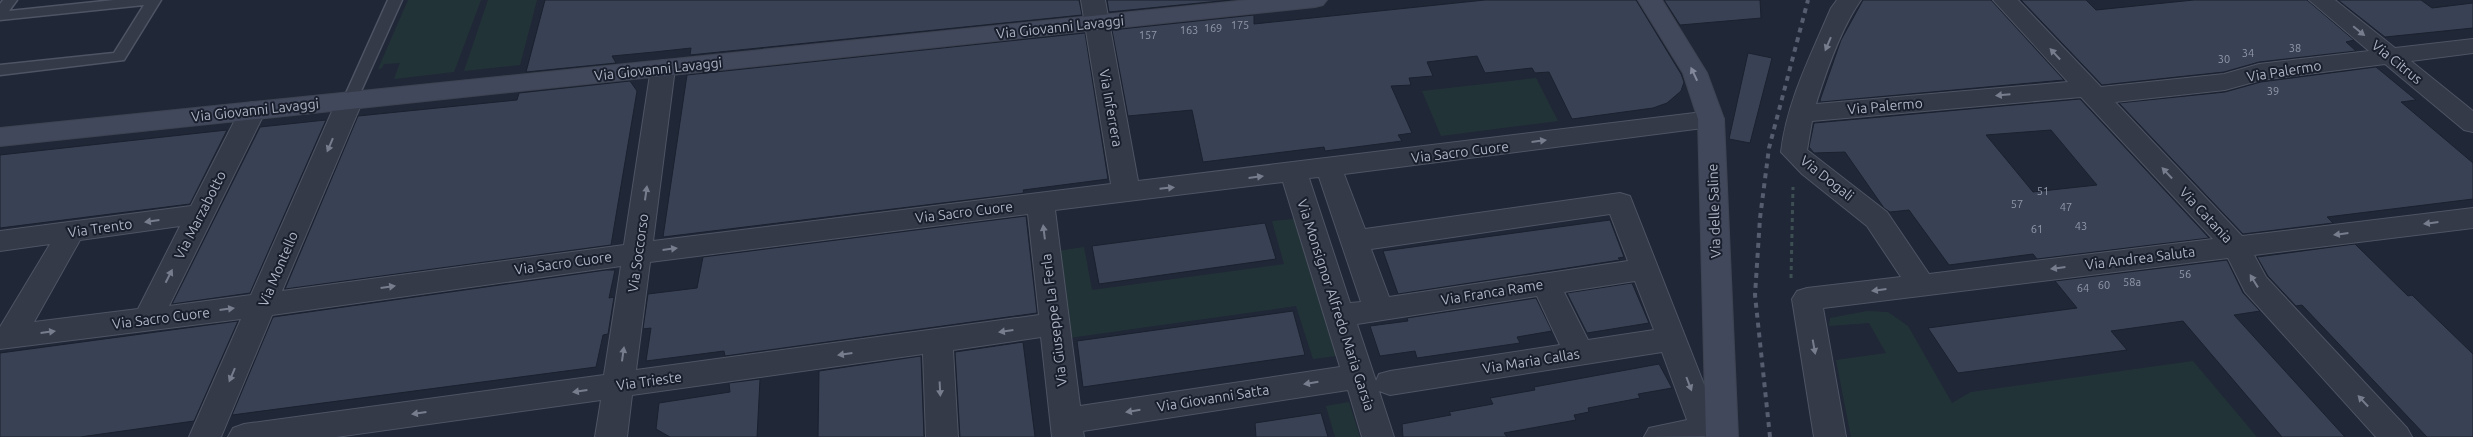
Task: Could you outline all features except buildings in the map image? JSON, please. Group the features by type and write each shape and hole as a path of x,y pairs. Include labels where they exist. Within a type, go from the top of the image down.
{"main road":[{"name":"Via Giovanni Lavaggi","path":"0,137 663,68 1095,12 1315,0"},
{"name":"Via delle Saline","path":"1650,0 1695,73 1711,119 1717,431"}],"street":[{"name":"Via Dogali","path":"1849,0 1843,8 1810,87 1795,135 1794,152 1811,168 1876,219 1921,285"},
{"name":"Via Catania","path":"2005,0 2236,247 2255,284 2396,437"},
{"name":"Via Citrus","path":"2321,0 2473,124"},
{"name":"Via Inferrera","path":"1095,12 1126,192"},
{"name":"Via Palermo","path":"1802,114 2225,82 2259,72 2473,46"},
{"name":"Via Soccorso","path":"611,437 663,68"},
{"name":"Via Montello","path":"205,437 350,100"},
{"name":"Via Marzabotto","path":"147,320 253,110"},
{"name":"Via Sacro Cuore","path":"5,338 638,253 1294,173 1711,119"},
{"path":"1328,168 1379,310"},
{"name":"Via Monsignor Alfredo Maria Garsia","path":"1294,173 1378,437"},
{"name":"Via Giuseppe La Ferla","path":"1040,203 1067,429"},
{"path":"1354,241 1620,203 1672,339 1717,431 1660,437"},
{"name":"Via Trento","path":"0,241 201,214"},
{"name":"Via Andrea Saluta","path":"1830,437 1807,299 2473,218"},
{"path":"5,338 71,232"},
{"name":"Via Franca Rame","path":"1340,316 1645,269"},
{"path":"1546,284 1579,354"},
{"name":"Via Trieste","path":"244,437 1055,324"},
{"name":"Via Maria Callas","path":"1390,383 1672,339"},
{"path":"937,341 942,437"},
{"name":"Via Giovanni Satta","path":"1067,429 1359,376"}],"lane":[{"path":"0,15 10,0"},
{"path":"0,15 154,0"},
{"path":"0,70 120,57 154,0"},
{"path":"350,100 395,0"}],"shaded area":[{"path":"408,0 481,0 454,72 394,79 400,63 384,64 382,68 378,69"},
{"path":"488,0 537,0 520,65 464,71"},
{"path":"1536,78 1558,121 1441,136 1422,91"},
{"path":"1294,219 1336,356 1313,359 1296,306 1069,338 1057,251 1084,247 1092,290 1284,264 1272,221"},
{"path":"1867,311 1888,312 1908,326 1952,403 1971,392 2193,361 2257,437 1851,437 1836,360 1886,353 1869,323 1829,326 1830,318"},
{"path":"1349,402 1360,437 1335,437 1326,406"}],"railway":[{"path":"1770,437 1755,295 1760,218 1769,148 1808,0"}]}
